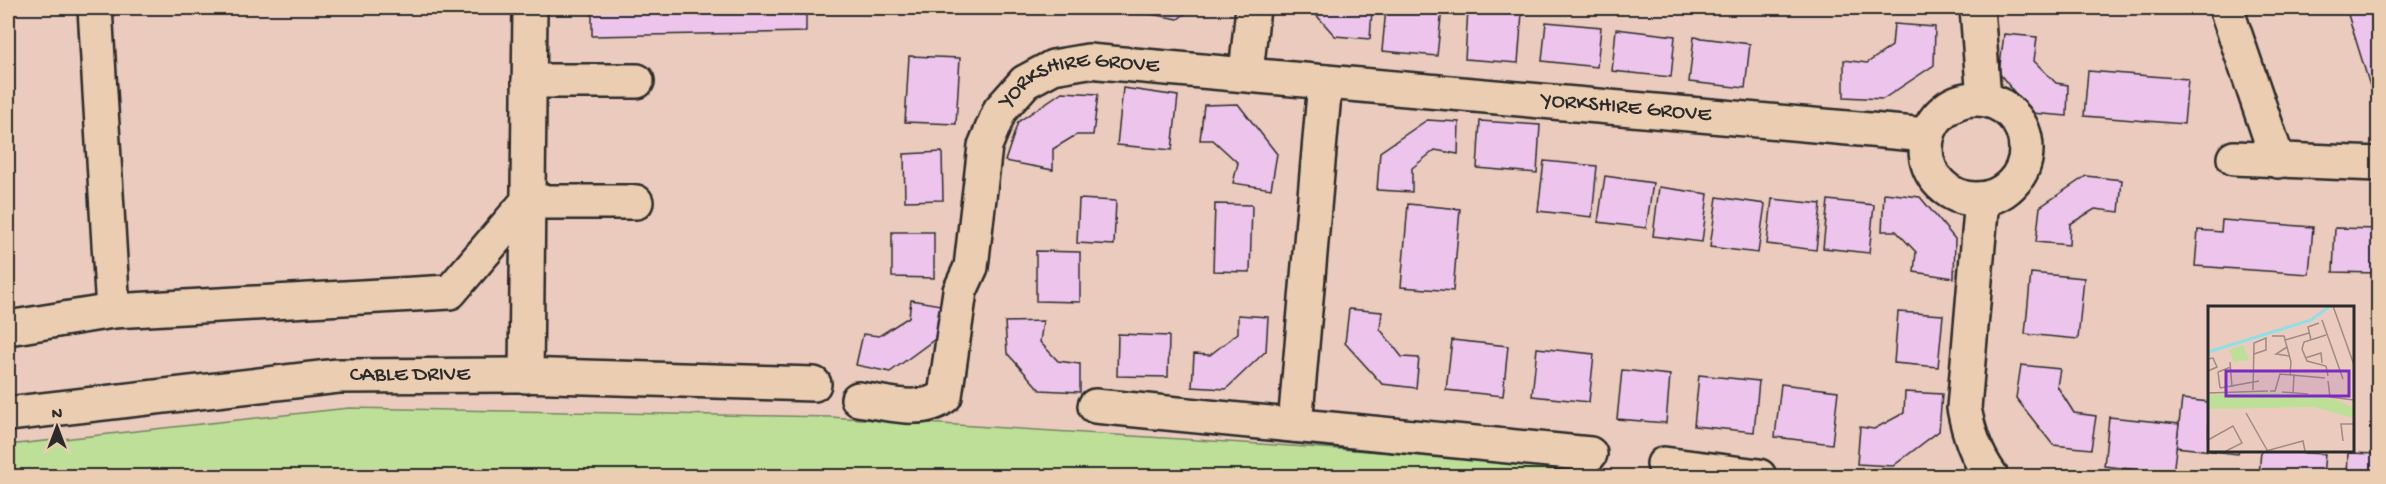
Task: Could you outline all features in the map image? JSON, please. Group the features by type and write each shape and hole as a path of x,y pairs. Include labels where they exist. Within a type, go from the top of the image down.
{"street":[{"path":"95,8 113,311"},
{"path":"526,376 530,8"},
{"path":"1246,74 1253,8"},
{"path":"1977,8 1984,99"},
{"path":"2226,8 2278,161"},
{"name":"YORKSHIRE GROVE","path":"858,399 922,407 935,405 945,396 960,291 971,267 985,146 1000,110 1025,82 1053,67 1088,61 1927,135"},
{"path":"530,81 637,81"},
{"path":"1295,425 1325,82"},
{"path":"1984,99 2005,108 2020,125 2026,147 2021,171 2005,190 1982,199 1957,195 1937,181 1927,158 1927,135 1940,114 1960,101 1984,99"},
{"path":"2234,158 2379,164"},
{"path":"1976,471 1964,408 1982,199"},
{"path":"8,328 113,311 450,292 527,202 636,202"},
{"name":"CABLE DRIVE","path":"8,414 338,376 526,376 814,384"},
{"path":"1095,406 1590,454"},
{"path":"1664,464 1759,477"}],"green space":[{"path":"349,408 830,417 1479,458 1610,476 8,476 8,445"}],"building":[{"path":"592,8 806,8 806,32 592,36"},
{"path":"1145,8 1192,8 1178,19 1145,13"},
{"path":"1310,8 1372,10 1370,39 1335,36"},
{"path":"1386,8 1442,8 1437,56 1382,51"},
{"path":"2001,8 2052,8 2052,10 2002,13"},
{"path":"2346,8 2378,8 2378,112"},
{"path":"1468,9 1522,13 1518,63 1465,59"},
{"path":"1546,22 1601,27 1597,67 1542,61"},
{"path":"1894,24 1935,27 1934,65 1883,99 1844,97 1844,60 1867,63 1892,46"},
{"path":"1616,29 1675,36 1671,77 1612,71"},
{"path":"2004,34 2037,37 2034,61 2056,83 2068,85 2067,116 2031,113 1999,73"},
{"path":"1694,37 1750,44 1745,88 1689,82"},
{"path":"909,56 960,58 956,124 905,122"},
{"path":"2088,71 2188,79 2184,124 2084,116"},
{"path":"1123,88 1178,96 1172,150 1117,145"},
{"path":"1062,92 1098,94 1093,135 1076,135 1053,149 1053,170 1005,161 1018,122"},
{"path":"1238,104 1277,154 1271,189 1233,183 1238,163 1213,140 1200,140 1204,105"},
{"path":"1427,120 1459,122 1458,154 1435,150 1412,168 1412,192 1377,190 1380,152"},
{"path":"1480,121 1540,125 1537,173 1477,168"},
{"path":"942,152 943,200 905,201 904,154"},
{"path":"1544,161 1597,166 1592,217 1538,211"},
{"path":"1605,176 1653,183 1646,228 1598,222"},
{"path":"2086,176 2122,180 2119,212 2095,209 2070,224 2069,245 2036,242 2040,207"},
{"path":"1659,187 1708,194 1702,242 1653,236"},
{"path":"1884,193 1920,197 1955,239 1954,278 1914,272 1916,252 1896,231 1882,231"},
{"path":"1717,197 1765,204 1758,253 1710,247"},
{"path":"1079,199 1116,201 1114,245 1077,243"},
{"path":"1772,199 1821,204 1816,250 1767,244"},
{"path":"1828,200 1874,205 1869,253 1823,248"},
{"path":"1215,204 1252,205 1250,272 1213,271"},
{"path":"1408,204 1460,209 1453,291 1401,287"},
{"path":"2222,220 2313,227 2309,274 2195,266 2198,230 2221,232"},
{"path":"2335,228 2378,229 2378,273 2333,272"},
{"path":"892,232 934,232 934,278 892,277"},
{"path":"1036,251 1080,252 1080,302 1036,301"},
{"path":"2031,273 2084,278 2078,339 2025,334"},
{"path":"911,300 941,305 935,339 890,372 856,365 863,334 879,336 909,317"},
{"path":"1349,309 1382,312 1380,329 1402,357 1419,358 1416,388 1382,384 1345,343"},
{"path":"1898,312 1943,315 1938,367 1894,363"},
{"path":"1238,315 1268,317 1266,351 1226,389 1192,387 1194,354 1210,355 1238,333"},
{"path":"1043,321 1040,342 1058,361 1080,364 1080,392 1040,390 1007,353 1005,322"},
{"path":"1118,334 1169,336 1168,377 1117,376"},
{"path":"1452,340 1508,346 1503,396 1446,390"},
{"path":"1537,348 1594,354 1589,402 1532,396"},
{"path":"2021,365 2060,369 2057,386 2074,413 2096,416 2091,449 2053,445 2016,398"},
{"path":"1622,370 1670,375 1666,423 1617,419"},
{"path":"1699,375 1759,381 1754,432 1694,426"},
{"path":"1781,384 1838,391 1832,444 1775,437"},
{"path":"1905,392 1942,394 1939,431 1893,466 1857,464 1860,427 1874,429 1904,413"},
{"path":"2182,399 2208,402 2208,451 2176,447"},
{"path":"2109,417 2179,424 2173,474 2104,466"},
{"path":"2211,451 2239,451 2238,454"},
{"path":"2261,451 2325,454 2323,476 2259,476"},
{"path":"2348,453 2378,454 2378,476 2347,476"}]}
